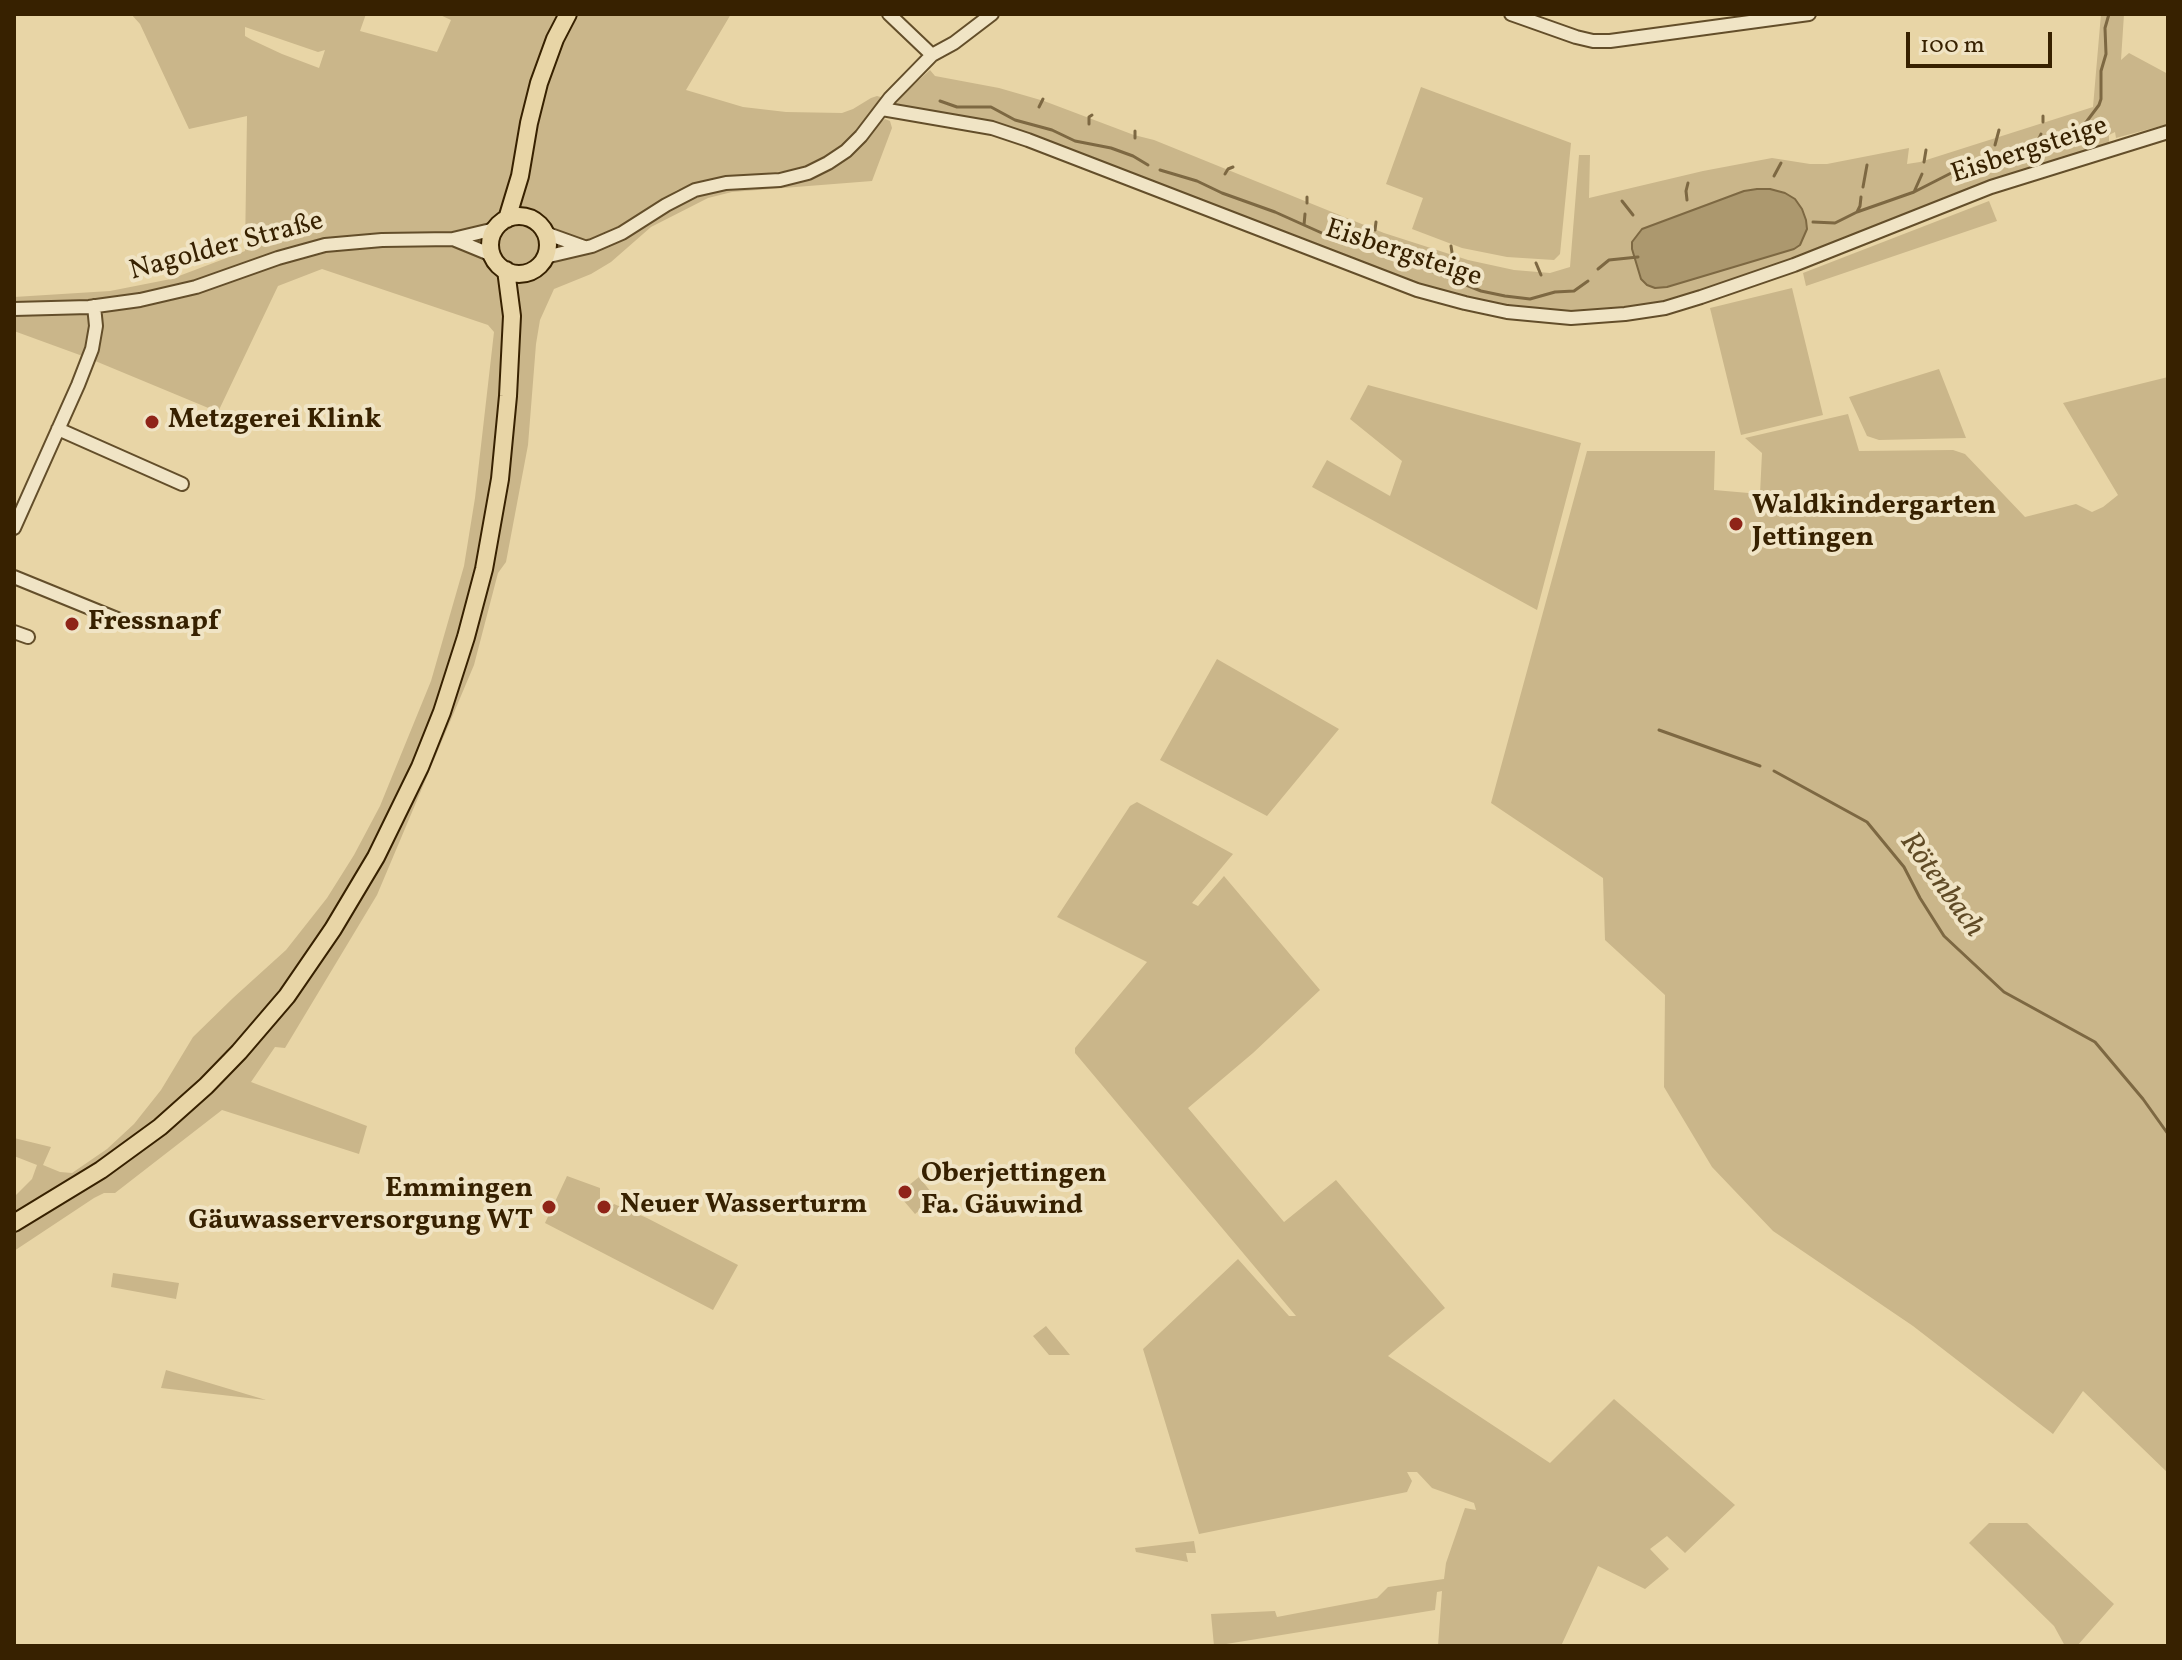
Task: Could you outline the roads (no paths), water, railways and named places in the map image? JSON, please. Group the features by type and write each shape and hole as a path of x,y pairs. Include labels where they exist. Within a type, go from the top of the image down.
{"main road":[{"path":"501,224 515,216 531,218 542,227 548,241 545,257 536,268 514,273 506,270 492,255 490,246 520,176 539,83 568,14"},
{"path":"520,176 531,218"},
{"path":"14,1223 101,1170 160,1127 219,1074 278,1007 333,929 376,857 420,767 442,712 484,569 500,479 508,396 512,316 506,270"},
{"path":"512,316 528,272"}],"street":[{"path":"889,14 932,55"},
{"path":"545,257 622,233 695,190 726,183 780,180 808,173 828,163 861,136 911,75 932,55 954,43 992,14"},
{"path":"1511,14 1576,37 1610,41 1809,14"},
{"name":"Eisbergsteige","path":"882,109 992,128 1028,140 1417,290 1507,312 1571,318 1665,308 1701,297 1794,265 1991,187 2168,132"},
{"name":"Nagolder Straße","path":"14,309 94,306 140,300 196,287 325,245 453,239 501,224"},
{"path":"545,233 584,247"},
{"name":"Nagolder Straße","path":"453,239 492,255"},
{"path":"14,528 92,349 96,326 94,306"},
{"path":"58,429 182,484"},
{"path":"14,577 122,621"},
{"path":"14,632 28,637"}],"waterway":[{"path":"2084,125 2101,99 2101,71 2106,54 2105,28 2109,14"},
{"path":"1039,107 1043,99"},
{"path":"940,101 957,107 991,107 1015,120 1052,130 1075,141 1111,148 1148,165"},
{"path":"1089,124 1092,115"},
{"path":"2043,116 2043,122"},
{"path":"1995,145 1999,130"},
{"path":"1135,131 1135,138"},
{"path":"2036,145 2041,134"},
{"path":"1813,222 1835,223 1914,192 1961,168 2003,163 2027,148 2074,140 2078,135"},
{"path":"1924,162 1926,150"},
{"path":"1774,176 1781,163"},
{"path":"1863,187 1867,165"},
{"path":"1225,174 1233,167"},
{"path":"1160,170 1197,181 1324,234 1392,255 1481,291 1530,299 1555,292 1574,291 1588,281"},
{"path":"1914,192 1922,174"},
{"path":"1687,200 1688,183"},
{"path":"1307,197 1307,203"},
{"path":"1857,212 1861,197"},
{"path":"1622,201 1633,215"},
{"path":"1304,225 1305,214"},
{"path":"1375,230 1376,222"},
{"path":"1451,246 1453,259"},
{"path":"1598,269 1609,260 1638,257"},
{"path":"1536,263 1541,275"},
{"name":"Rötenbach","path":"1659,730 1760,766"},
{"name":"Rötenbach","path":"1774,771 1867,822 1904,867 1944,936 2004,992 2095,1042 2168,1134"}],"place":[{"name":"Metzgerei Klink","path":"152,422"},
{"name":"Waldkindergarten Jettingen","path":"1736,524"},
{"name":"Fressnapf","path":"72,624"},
{"name":"Oberjettingen Fa. Gäuwind","path":"905,1192"},
{"name":"Emmingen Gäuwasserversorgung WT","path":"549,1207"},
{"name":"Neuer Wasserturm","path":"604,1207"}]}
